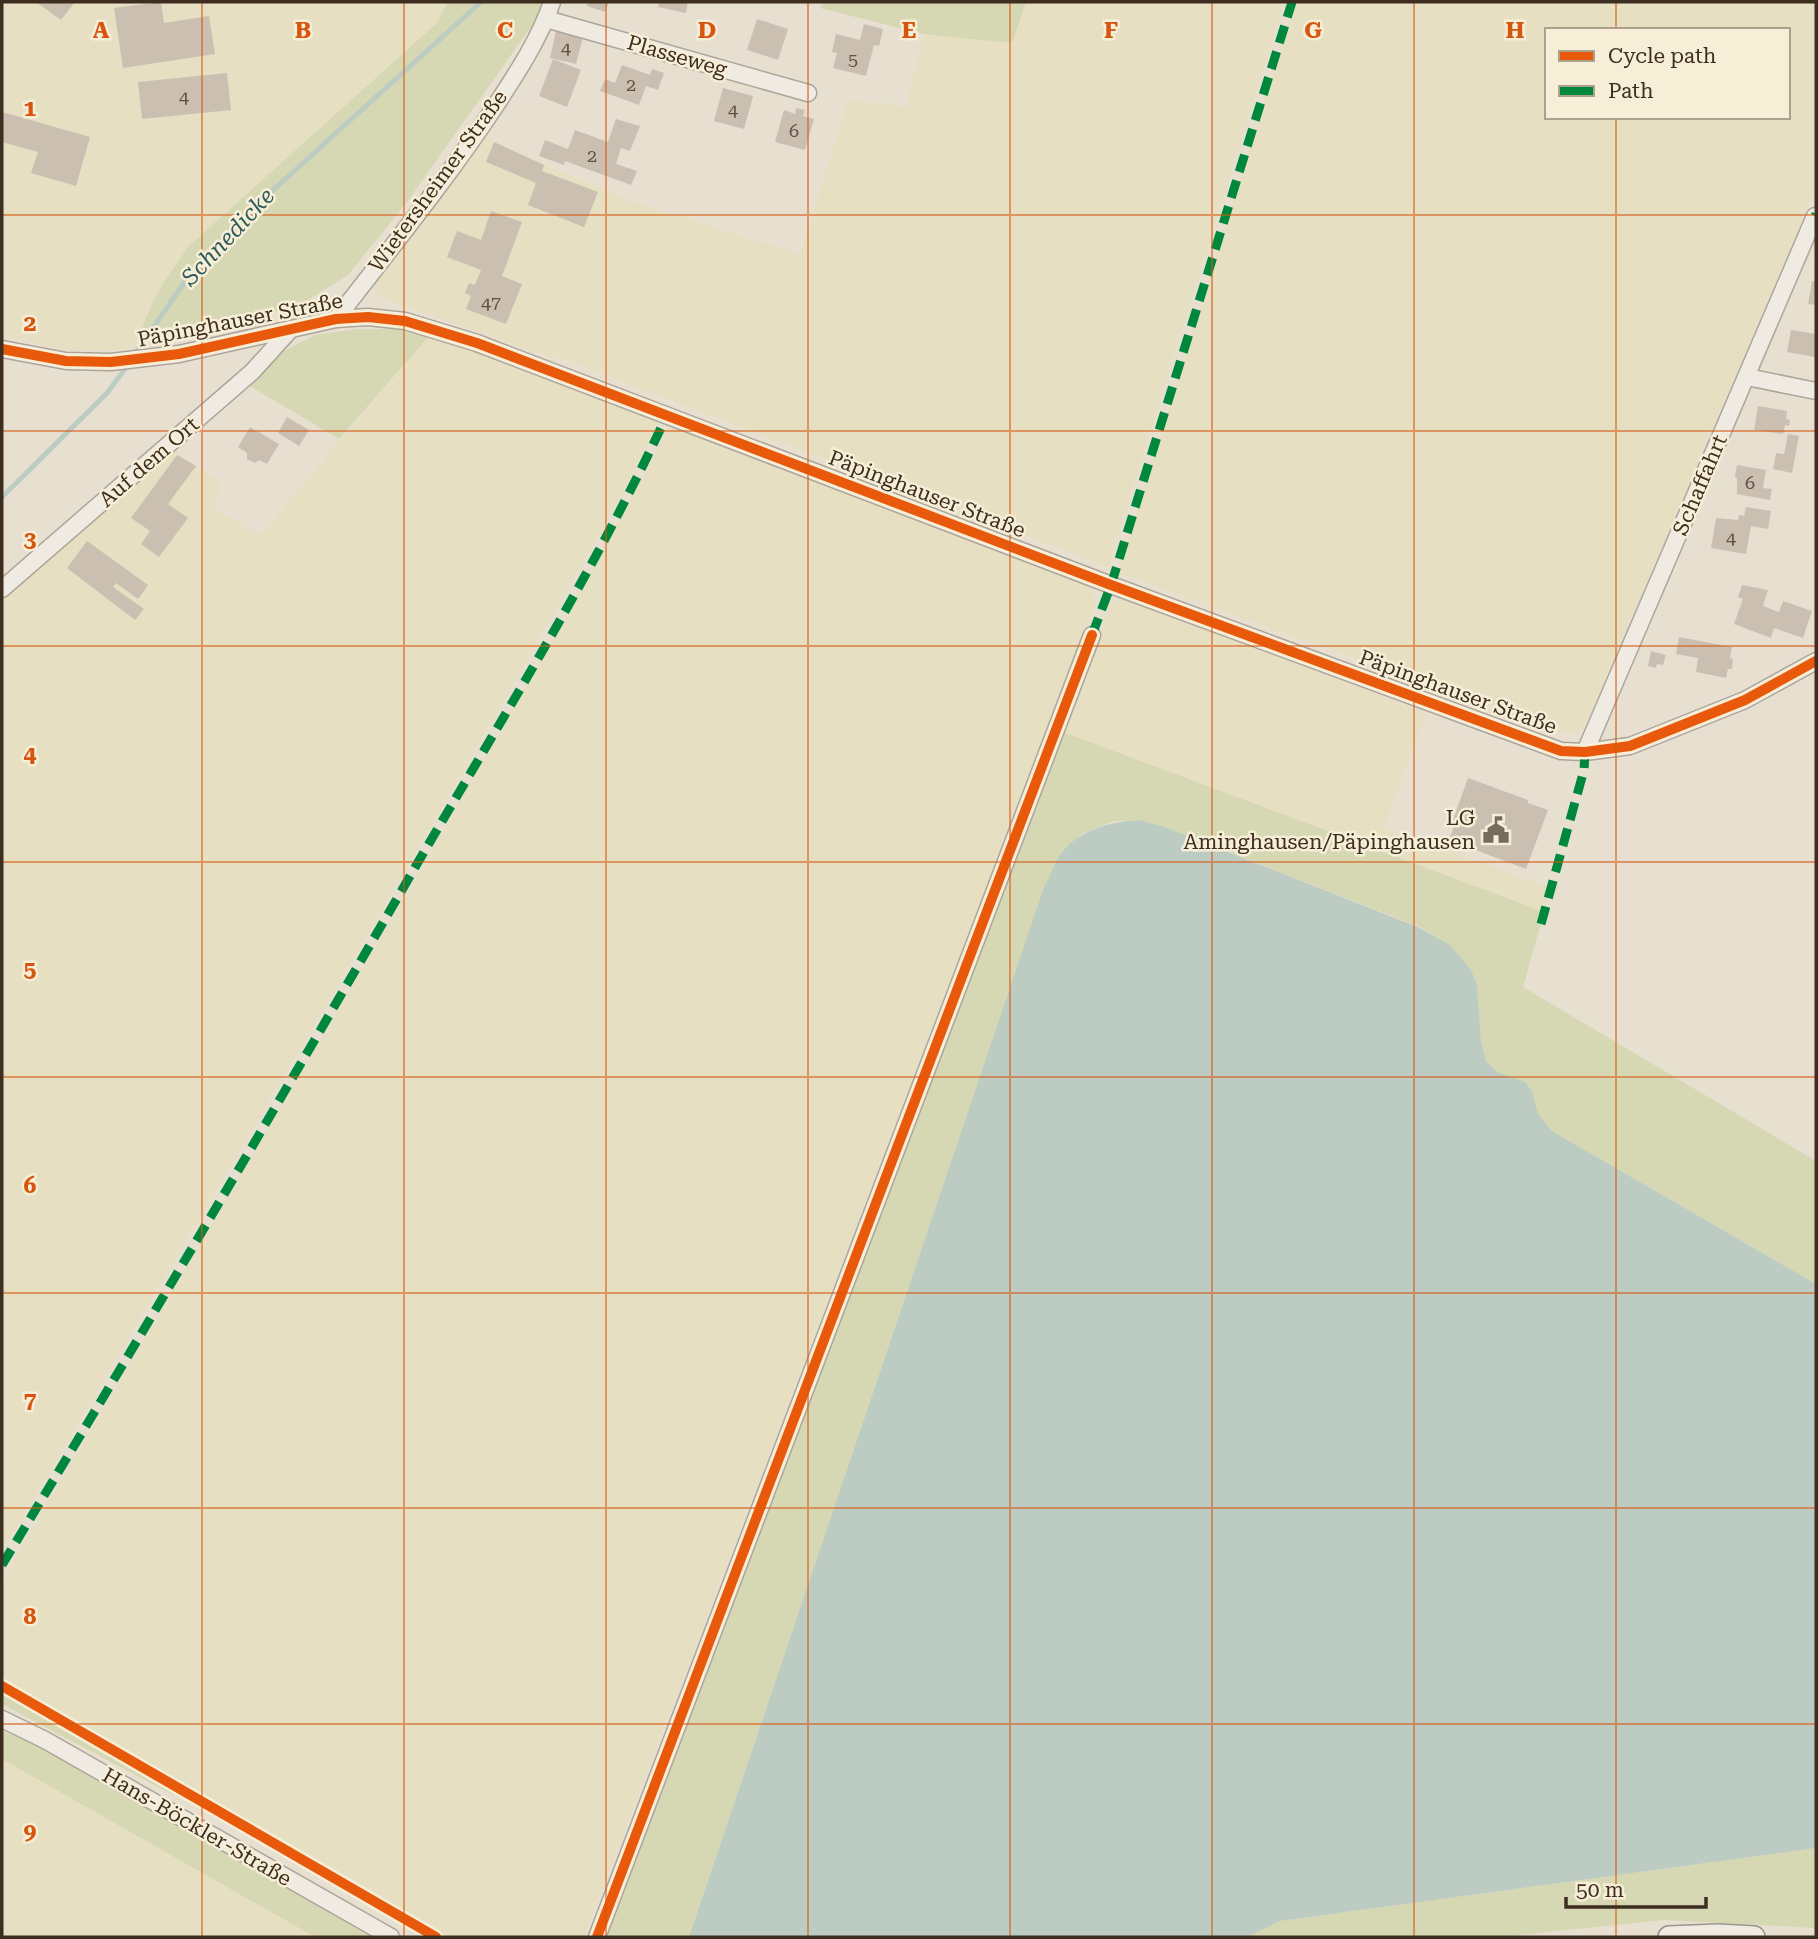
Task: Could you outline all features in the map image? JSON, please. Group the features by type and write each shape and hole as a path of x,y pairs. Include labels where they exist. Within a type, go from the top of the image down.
{"street":[{"name":"Wietersheimer Straße","path":"336,319 467,149 507,89 546,19 552,2"},
{"name":"Plasseweg","path":"546,19 808,93"},
{"name":"Schaffahrt","path":"1585,752 1815,216"},
{"name":"Päpinghauser Straße","path":"2,349 66,361 111,362 179,354 336,319 368,317 405,321 465,339 1111,585 1561,751 1585,752 1630,746 1745,700 1816,661"},
{"name":"Auf dem Ort","path":"2,589 252,372 291,329"},
{"path":"1747,377 1816,391"},
{"path":"597,1937 1092,635"},
{"name":"Hans-Böckler-Straße","path":"2,1719 57,1747 391,1937"},
{"path":"1669,1937 1754,1937"}],"shaded area":[{"path":"2,2 448,2 436,24 148,308 142,330 129,349 72,351 2,336"},
{"path":"1026,2 1284,2 1108,567 558,357 574,316 556,359 384,299 374,289 379,274 485,138 622,198 800,254 848,100 906,107 923,34 1012,43"},
{"path":"1295,2 1816,2 1816,188 1584,727 1575,732 1561,733 1118,573"},
{"path":"430,335 659,420 619,500 441,810 2,1552 2,598 169,449 223,483 211,507 260,535"},
{"path":"671,423 1086,582 1096,601 584,1937 447,1937 2,1679 2,1581 417,876 593,569"},
{"path":"1122,598 1426,713 1384,828 1552,888 1544,912 1063,732 1110,606"},
{"path":"1139,820 1162,826 1418,927 1450,945 1471,970 1477,985 1481,1041 1486,1061 1497,1072 1525,1082 1532,1091 1538,1114 1552,1131 1816,1284 1816,1848 1280,1921 1247,1937 689,1937 1044,887 1058,858 1074,841 1094,829"},
{"path":"2,1759 315,1937 2,1937"}],"green space":[{"path":"448,2 544,2 540,14 407,202 348,275 300,305 255,317 142,330 156,296 189,246 436,24"},
{"path":"822,2 1026,2 1012,43 923,34 820,8"},
{"path":"358,329 400,329 430,335 339,439 248,385 284,351 315,335"},
{"path":"1063,732 1544,912 1523,987 1816,1161 1816,1284 1552,1131 1538,1114 1532,1091 1525,1083 1497,1072 1486,1061 1481,1041 1477,985 1450,945 1418,926 1162,826 1139,820 1114,821 1083,833 1059,856 1044,888 689,1937 606,1937"},
{"path":"2,1692 176,1791 173,1795 2,1704"},
{"path":"2,1731 41,1746 371,1937 315,1937 2,1759"},
{"path":"1816,1848 1816,1928 1663,1920 1499,1937 1247,1937 1280,1921"}],"building":[{"path":"36,2 75,2 61,20"},
{"path":"161,2 164,23 209,16 215,54 123,68 114,8"},
{"path":"588,2 609,2 605,12 587,6"},
{"path":"659,2 688,2 686,13 658,7"},
{"path":"757,19 788,29 778,60 747,50"},
{"path":"864,24 883,29 879,46 874,45 866,76 833,68 837,53 832,52 836,34 860,40"},
{"path":"556,31 583,37 576,64 550,58"},
{"path":"553,59 581,70 567,107 539,96"},
{"path":"622,65 650,75 652,69 664,73 658,90 646,86 639,105 600,91 605,79 615,83"},
{"path":"227,73 231,110 142,119 138,82"},
{"path":"723,88 753,96 744,129 714,121"},
{"path":"796,108 805,110 803,116 814,119 805,150 775,142 784,110 795,114"},
{"path":"2,112 90,137 76,186 31,173 38,152 2,142"},
{"path":"616,119 640,126 630,151 621,148 616,164 637,171 631,185 565,161 564,165 539,156 545,140 568,149 575,130 608,142"},
{"path":"494,142 544,165 542,171 598,192 584,227 528,205 536,183 486,162"},
{"path":"491,211 522,222 502,276 522,284 506,324 466,309 471,296 465,293 469,283 475,285 481,270 447,257 457,231 481,240"},
{"path":"1812,281 1816,281 1816,305 1808,304"},
{"path":"1791,330 1816,334 1815,357 1787,352"},
{"path":"1758,406 1787,411 1789,426 1785,425 1783,434 1754,430"},
{"path":"287,417 309,430 299,446 278,433"},
{"path":"250,427 279,444 267,464 247,459 247,453 238,447"},
{"path":"1788,434 1799,436 1792,473 1773,469 1776,453 1784,454"},
{"path":"177,455 196,466 168,504 188,518 159,557 141,544 150,531 131,518"},
{"path":"1737,465 1766,470 1763,488 1772,489 1770,500 1737,494"},
{"path":"1746,507 1771,511 1768,529 1751,526 1746,554 1711,548 1716,518 1738,520 1739,515 1744,516"},
{"path":"87,541 148,585 138,599 116,583 113,587 144,609 135,620 67,568"},
{"path":"1742,585 1768,590 1763,606 1779,612 1783,601 1812,611 1803,638 1774,628 1771,638 1734,624 1743,599 1738,597"},
{"path":"1679,637 1732,647 1732,669 1728,669 1726,678 1696,672 1698,658 1676,654"},
{"path":"1651,651 1666,655 1663,665 1657,664 1656,668 1648,666"},
{"name":"LG Aminghausen/Päpinghausen","path":"1468,778 1548,810 1526,869 1449,840"}],"waterway":[{"name":"Schnedicke","path":"135,354 193,270 250,211 481,2"},
{"name":"Schnedicke","path":"2,497 107,393 128,365"}],"marked path":[{"path":"1092,635 1111,585 1292,2"},
{"path":"2,1565 211,1216 579,587 667,415"},
{"path":"1541,924 1584,770 1585,752"}],"cycle path":[{"path":"2,349 66,361 111,362 179,354 336,319 368,317 405,321 477,343 1111,585 1561,751 1585,752 1630,746 1745,700 1816,661"},
{"path":"597,1937 1092,635"},
{"path":"2,1686 436,1937"}],"place":[{"name":"LG Aminghausen/Päpinghausen","path":"1496,830"}]}
